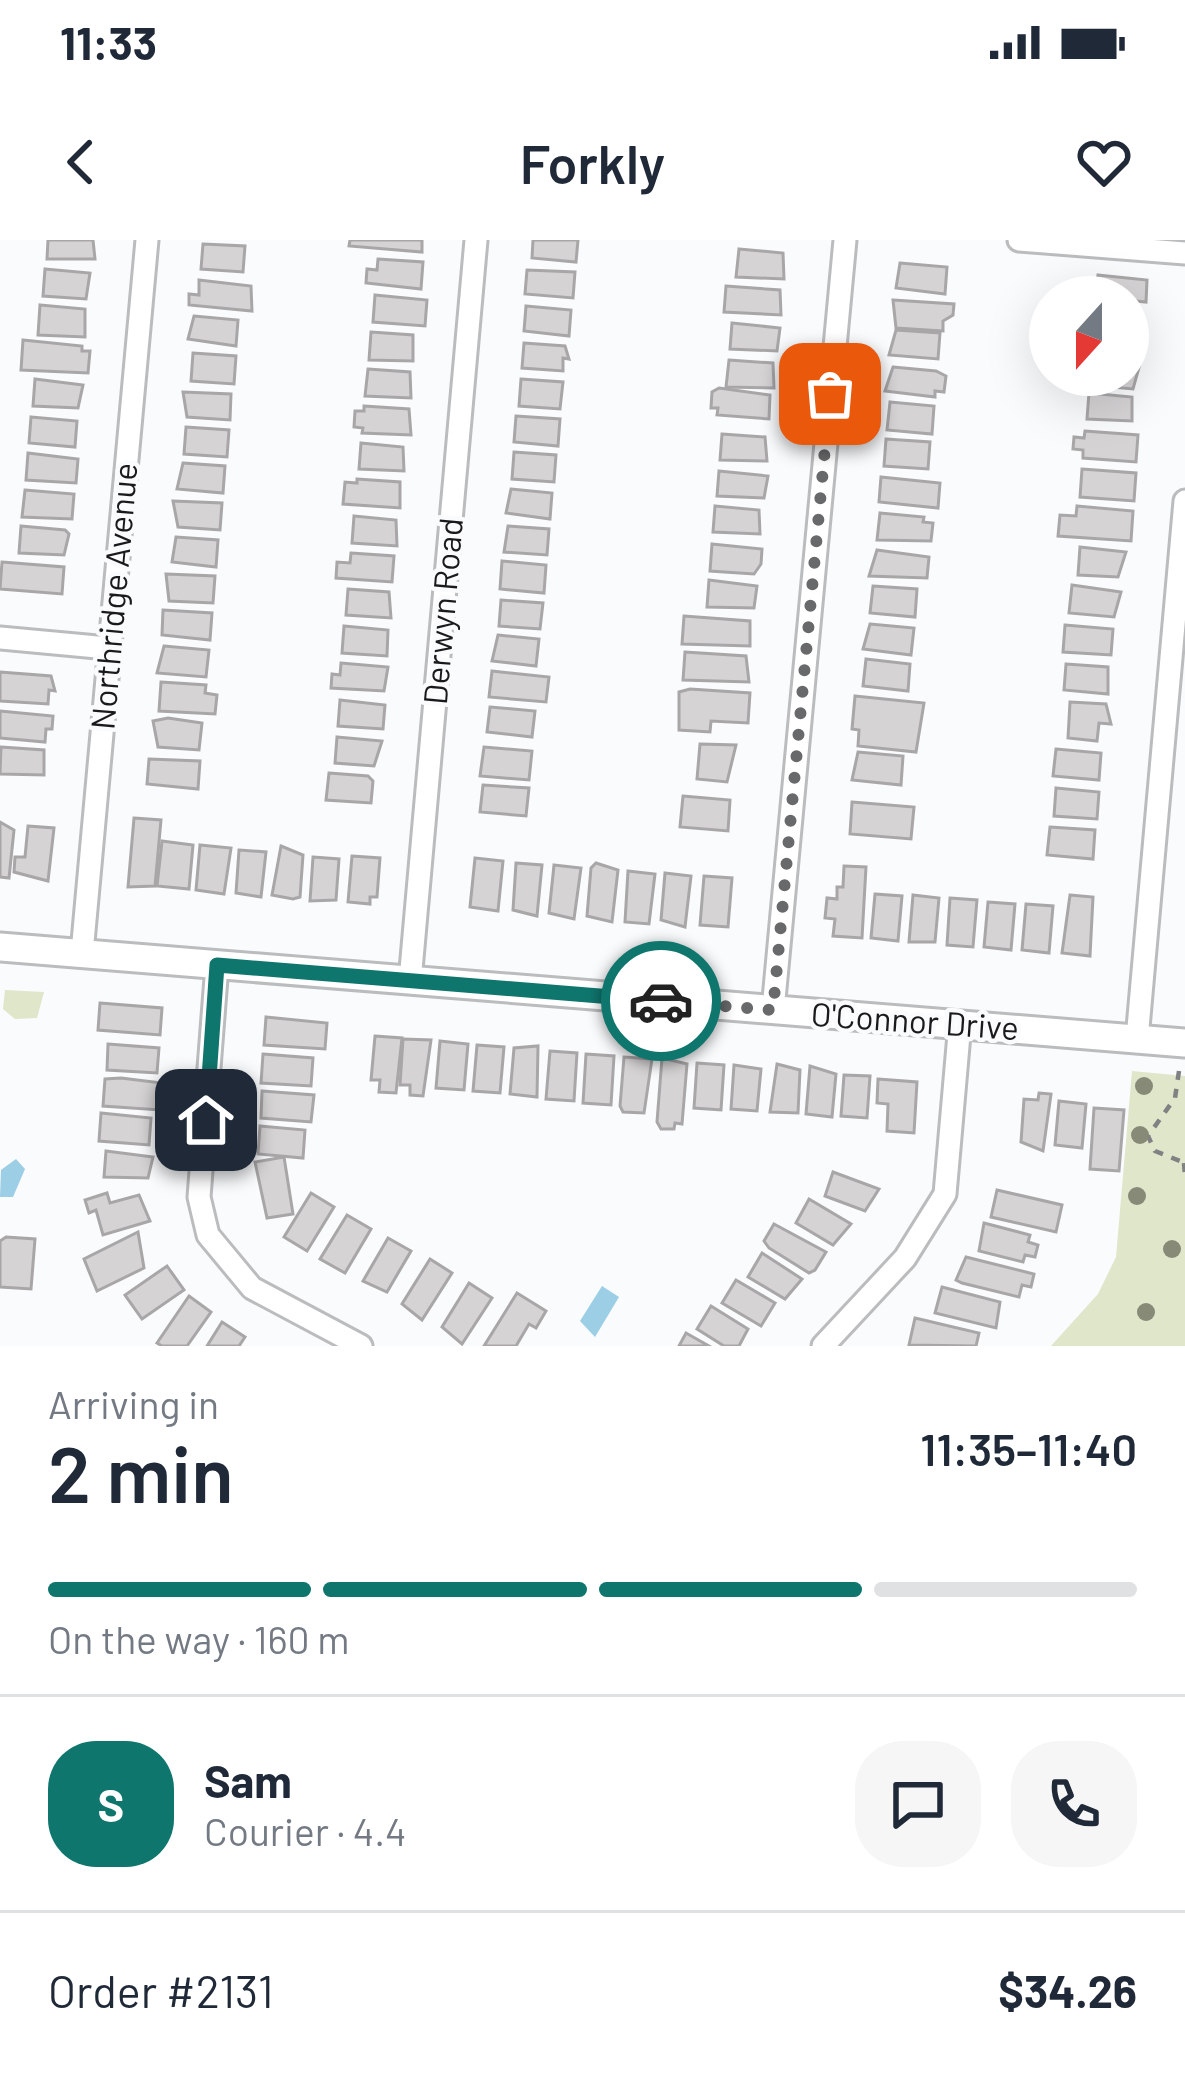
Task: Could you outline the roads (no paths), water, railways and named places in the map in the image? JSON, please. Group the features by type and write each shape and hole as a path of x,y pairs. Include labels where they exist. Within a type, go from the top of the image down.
{"main road":[{"name":"O'Connor Drive","path":"0,947 1137,1039 1182,1057"}],"street":[{"name":"Northridge Avenue","path":"82,953 147,240"},
{"name":"Derwyn Road","path":"410,981 476,240"},
{"path":"773,1010 844,240"},
{"path":"1019,240 1185,253"},
{"path":"1137,1039 1185,501"},
{"path":"0,638 108,648"},
{"path":"217,965 200,1197 208,1235 253,1288 361,1346"},
{"path":"824,1346 905,1258 945,1194 960,1023"}],"water":[{"path":"16,1159 25,1169 13,1197 0,1197 1,1170"},
{"path":"602,1286 619,1297 595,1337 580,1321"}]}
